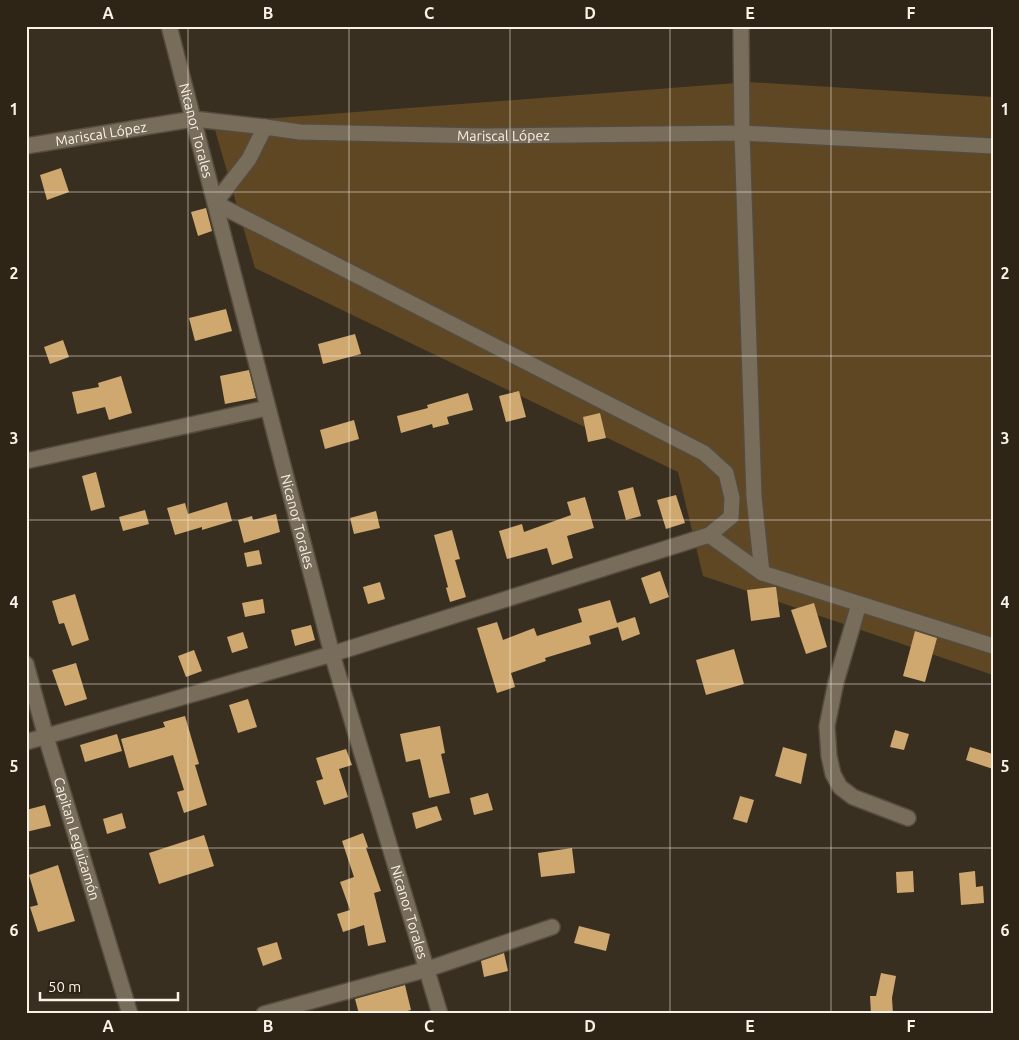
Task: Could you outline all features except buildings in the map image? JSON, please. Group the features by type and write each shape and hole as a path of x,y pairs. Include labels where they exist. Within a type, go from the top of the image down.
{"street":[{"name":"Nicanor Torales","path":"170,26 332,654 440,1014"},
{"path":"740,26 753,488 762,573"},
{"name":"Mariscal López","path":"26,146 194,119 300,132 483,136 742,133 993,146"},
{"path":"26,742 332,654 709,535 731,517 732,498 726,473 704,453 215,203 249,159 265,127"},
{"path":"26,461 268,408"},
{"path":"731,517 756,522"},
{"path":"709,535 762,573 993,646"},
{"path":"859,604 836,682 827,726 829,756 833,774 840,787 853,797 908,818"},
{"name":"Capitan Leguizamón","path":"26,664 46,737 130,1014"},
{"path":"264,1014 428,969 552,927"}],"shaded area":[{"path":"749,82 993,97 993,675 703,576 678,472 255,268 213,123"}]}
